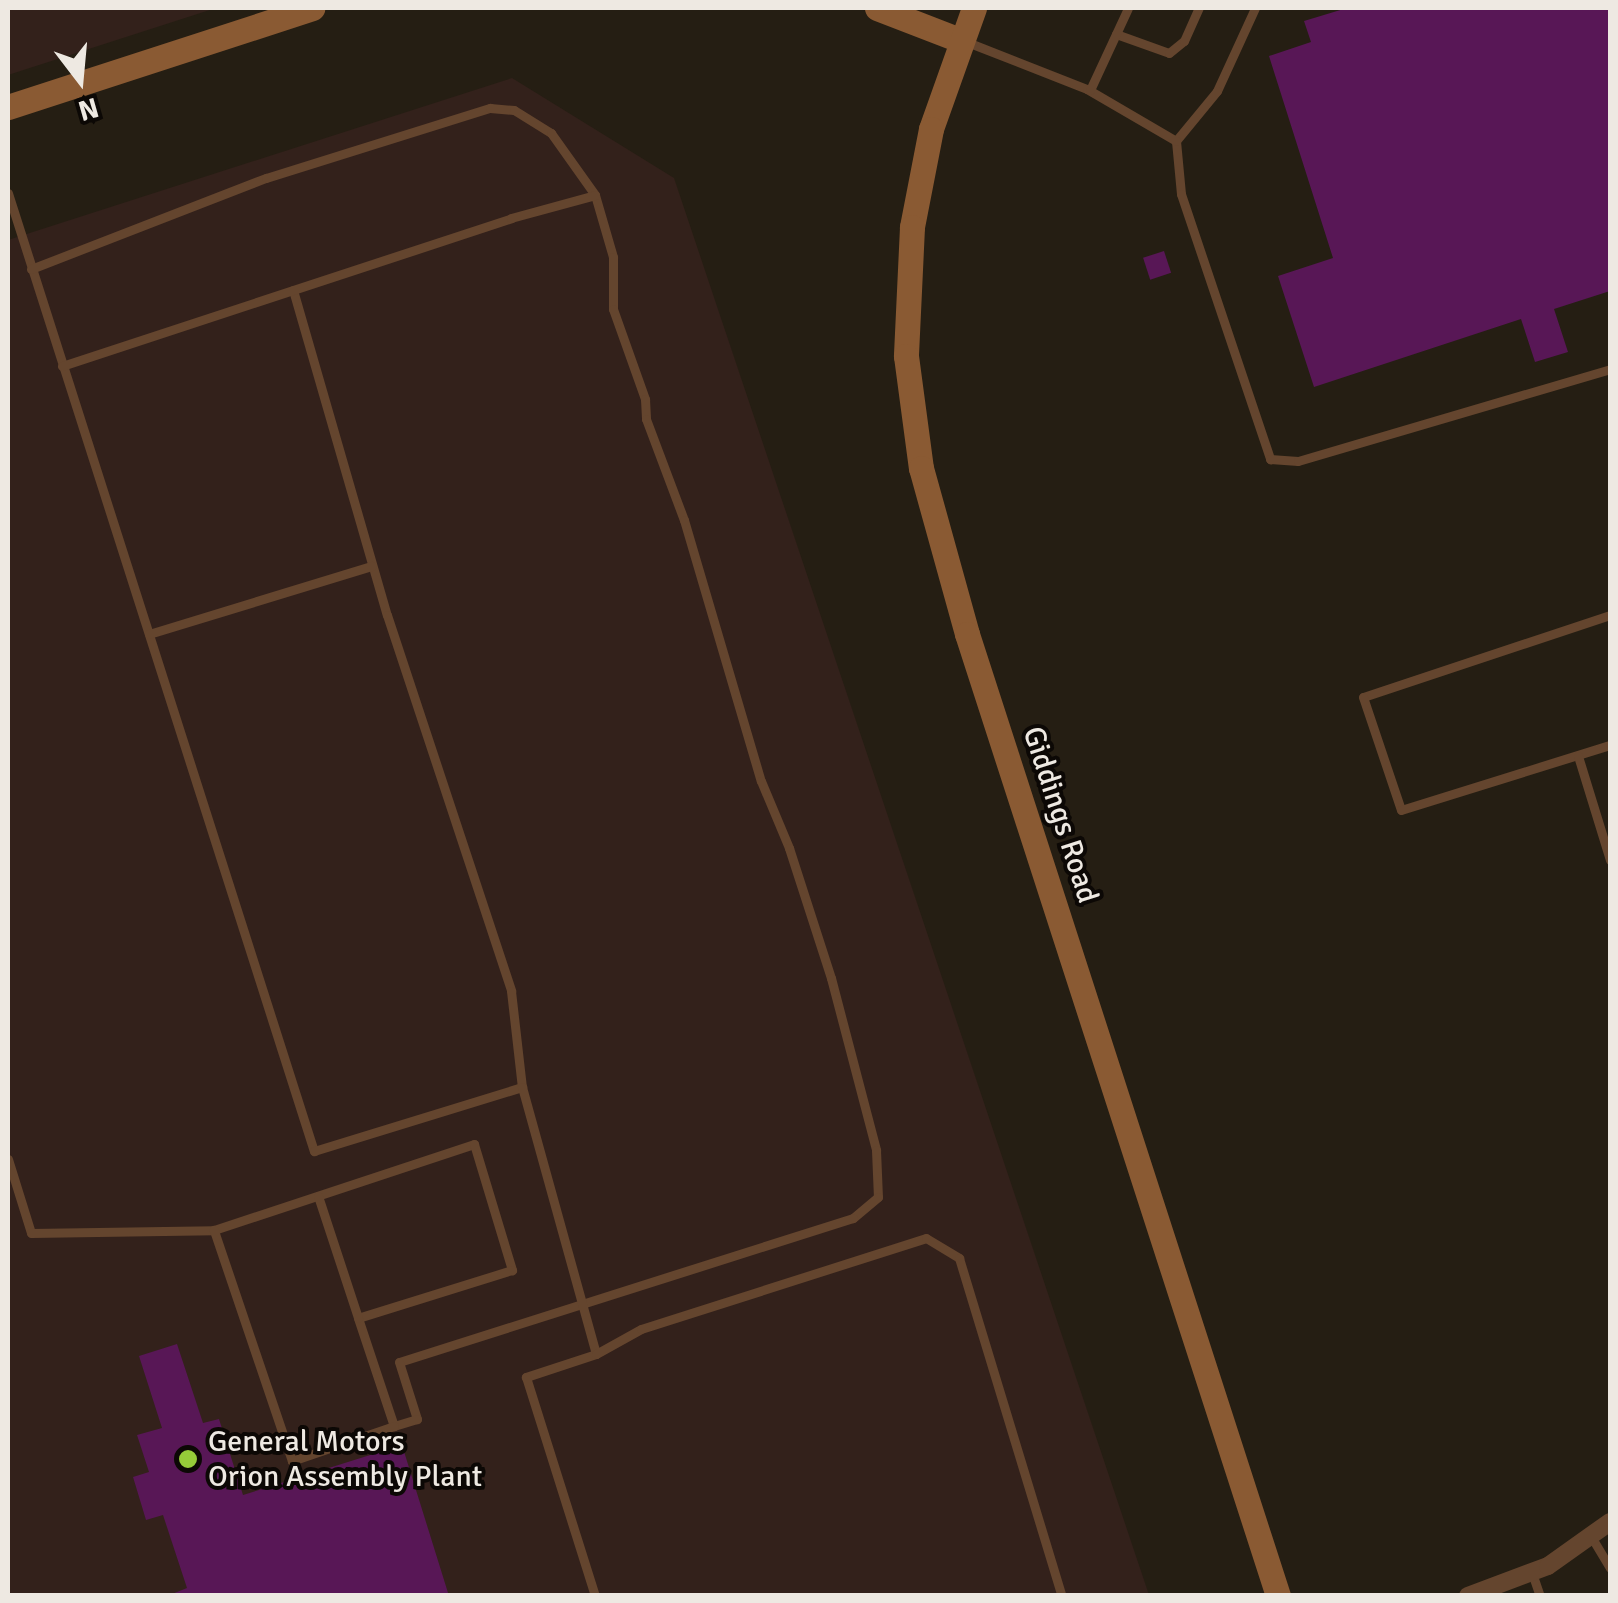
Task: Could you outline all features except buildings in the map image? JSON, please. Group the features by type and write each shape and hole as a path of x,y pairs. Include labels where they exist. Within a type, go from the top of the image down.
{"main road":[{"path":"8,107 312,8"},
{"path":"877,8 960,40"},
{"name":"Giddings Road","path":"974,8 925,152 908,254 906,356 921,468 967,634 1278,1596"}],"street":[{"path":"1468,1596 1532,1573 1592,1538 1610,1522"}],"lane":[{"path":"1090,90 1128,8"},
{"path":"1116,34 1170,53 1184,42 1199,8"},
{"path":"1255,8 1216,91 1176,141 1181,194 1270,459 1298,461 1610,370"},
{"path":"960,40 995,49 1090,90 1176,141"},
{"path":"32,269 266,178 490,108 514,110 551,133 595,195 613,257 614,309 716,622 761,781 789,848 830,978 880,1174 878,1197 853,1218 400,1362 417,1419 292,1460 214,1230"},
{"path":"8,193 314,1150 522,1086"},
{"path":"62,366 510,218 595,195"},
{"path":"293,290 372,566 512,991 522,1086 596,1354"},
{"path":"149,634 372,566"},
{"path":"1610,615 1364,697 1401,810 1610,745"},
{"path":"1578,756 1610,860"},
{"path":"8,1160 31,1233 214,1230 474,1144 512,1270 358,1318"},
{"path":"318,1196 394,1426"},
{"path":"596,1596 526,1377 596,1354 641,1329 926,1238 959,1258 1062,1596"},
{"path":"1592,1538 1610,1568"},
{"path":"1532,1573 1540,1596"}],"shaded area":[{"path":"8,8 216,8 8,75"},
{"path":"512,78 674,178 1149,1595 8,1595 8,240"}],"place":[{"name":"General Motors Orion Assembly Plant","path":"188,1459"}]}
